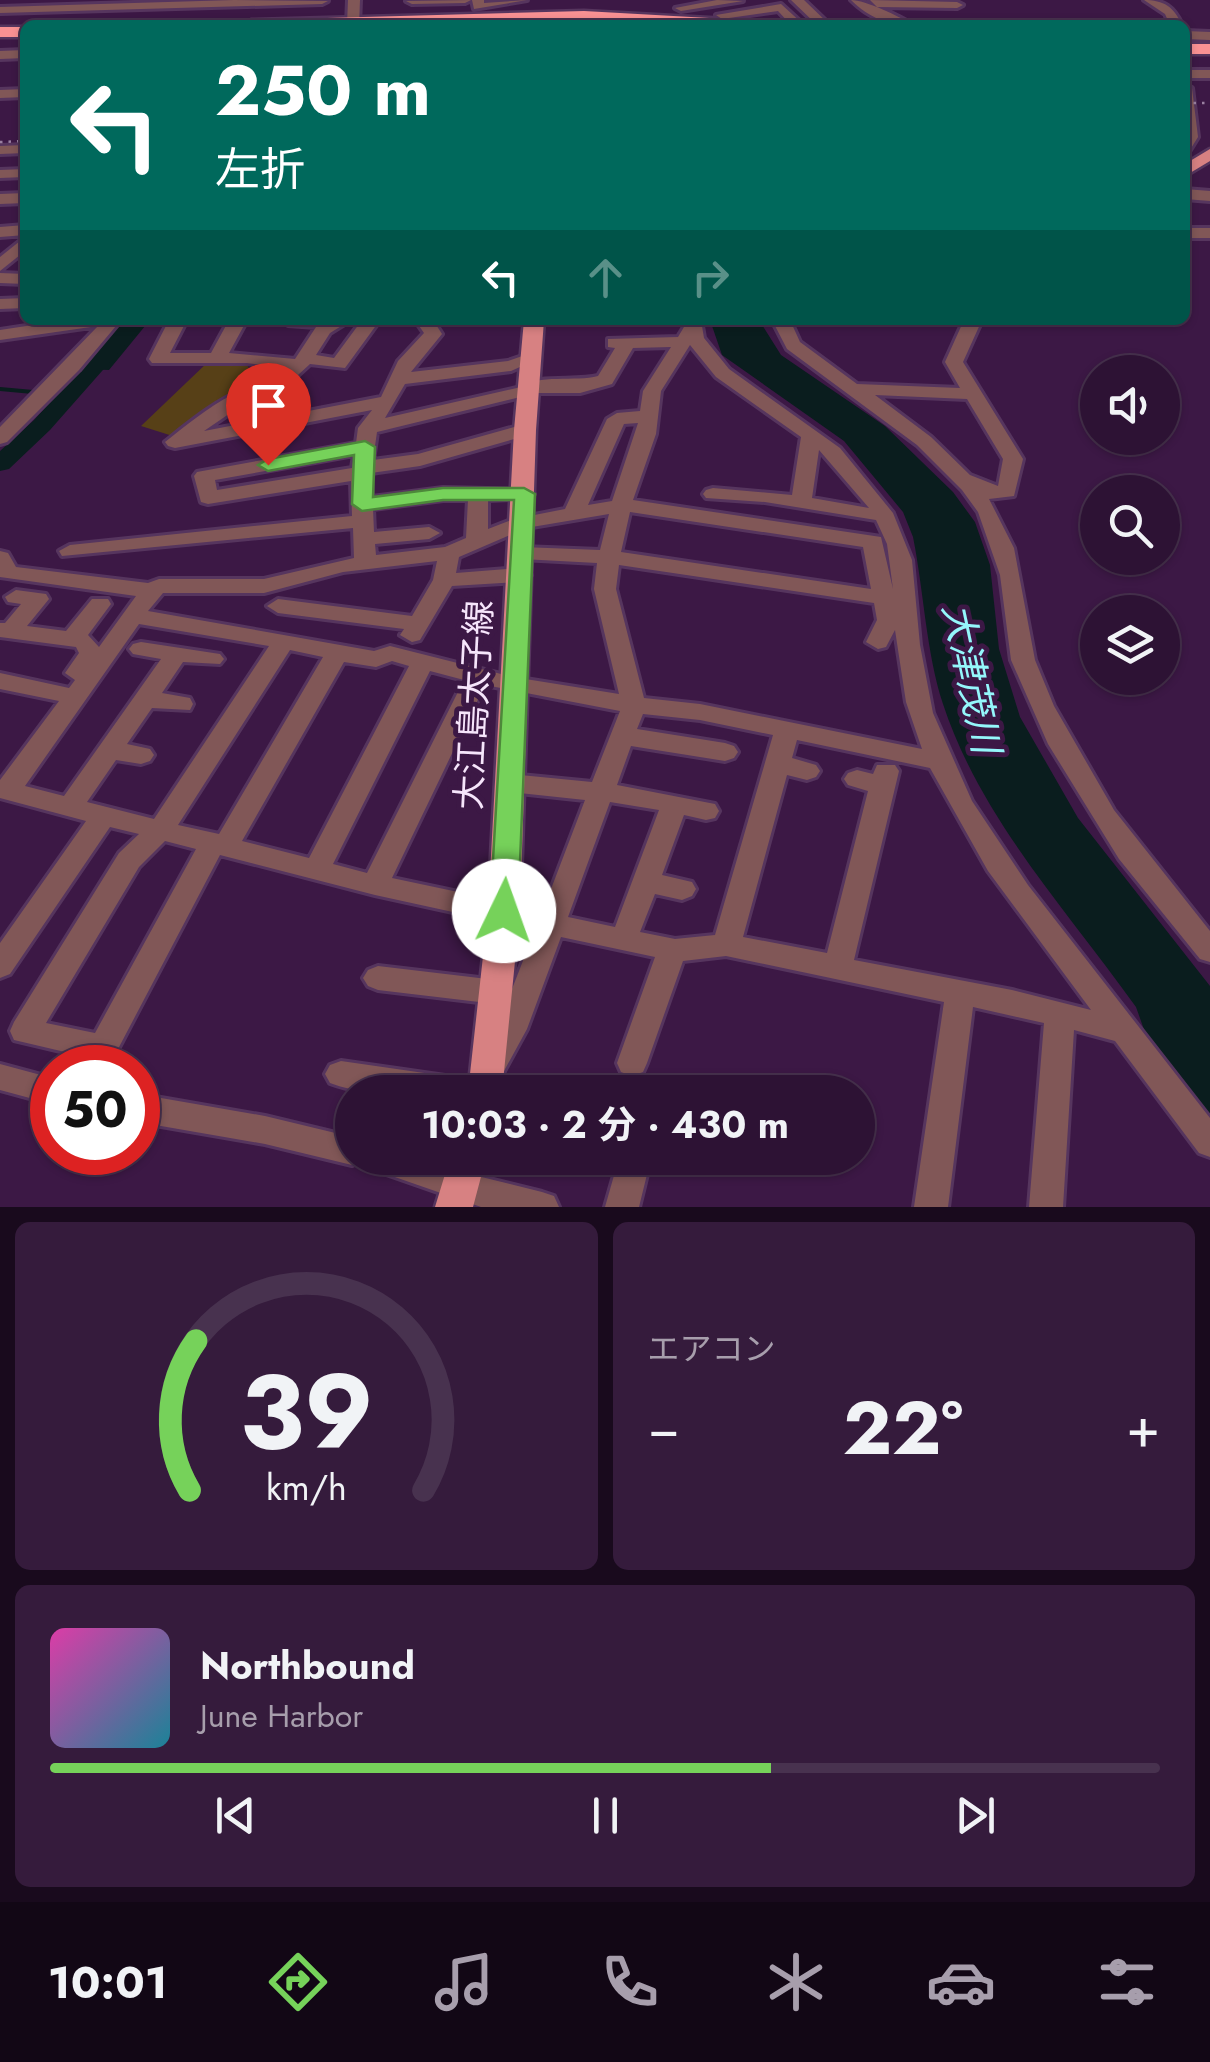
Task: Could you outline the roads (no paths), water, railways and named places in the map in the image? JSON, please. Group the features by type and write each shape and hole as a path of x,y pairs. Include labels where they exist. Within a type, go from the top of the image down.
{"highway":[{"path":"410,20 686,17"}],"main road":[{"name":"大江島太子線","path":"488,1075 504,911 534,325"}],"street":[{"path":"0,10 322,0"},
{"path":"410,20 412,0 465,0"},
{"path":"478,0 478,7 521,0"},
{"path":"686,17 743,0"},
{"path":"857,0 892,20"},
{"path":"876,0 877,4 959,3 955,17 883,17"},
{"path":"1150,0 1170,12 1174,20"},
{"path":"722,14 781,8 799,2 819,20"},
{"path":"781,8 793,20"},
{"path":"1190,110 1190,140"},
{"path":"0,266 20,247"},
{"path":"0,335 68,325"},
{"path":"0,438 73,366 108,325"},
{"path":"175,325 158,359 218,357 340,364 367,325"},
{"path":"218,357 235,325"},
{"path":"278,338 285,325"},
{"path":"332,325 317,336 302,361 279,382 238,399 175,442 388,401"},
{"path":"364,532 364,454 407,361 433,334 427,325"},
{"path":"783,325 793,345 937,452 988,513 1005,552 1022,662 1047,718 1103,817 1153,886 1210,951"},
{"path":"971,325 954,362 1013,459 1007,492 990,493"},
{"path":"526,430 420,460 364,454 204,476 208,498 364,454 529,389 577,394 606,380 620,342 688,330"},
{"path":"490,1075 512,1030 554,923 634,706 605,589 627,482 652,390 688,330"},
{"path":"688,330 724,375 847,465 883,512 903,563 908,646 926,729 960,809 998,869 1210,1143"},
{"path":"399,379 511,366 532,353"},
{"path":"501,354 532,353"},
{"path":"238,358 250,375 267,385"},
{"path":"854,390 974,394"},
{"path":"573,515 617,419 648,416"},
{"path":"802,501 811,436"},
{"path":"960,475 990,493 1019,552 1021,567 1015,600"},
{"path":"3,787 152,590 159,586 264,586 364,532 478,494 524,494"},
{"path":"477,544 478,494"},
{"path":"713,494 802,501 866,514 883,512"},
{"path":"364,532 449,553 522,523 623,505 873,542 888,620 878,642"},
{"path":"70,551 364,532 429,533"},
{"path":"316,870 412,659 444,580 449,553"},
{"path":"444,580 521,564 610,557 884,598"},
{"path":"0,558 8,572 20,575 92,587 152,590"},
{"path":"5,630 38,600 16,597"},
{"path":"71,640 100,604"},
{"path":"278,606 429,617"},
{"path":"132,616 376,659 390,652 513,685 634,706 700,712 940,760"},
{"path":"3,787 92,653 84,642 5,630"},
{"path":"64,1045 25,1030 129,860 162,828 284,641"},
{"path":"142,649 212,659"},
{"path":"105,1045 219,844 337,653"},
{"path":"71,805 177,654"},
{"path":"375,885 477,677"},
{"path":"0,681 62,694"},
{"path":"146,698 181,704"},
{"path":"726,945 787,731"},
{"path":"625,736 725,752"},
{"path":"110,750 141,754"},
{"path":"778,764 807,771"},
{"path":"838,966 875,778"},
{"path":"510,783 638,796 706,811"},
{"path":"3,787 375,885 672,950 726,945 838,966 895,982 1060,1014 1125,1031"},
{"path":"629,927 674,806"},
{"path":"0,966 105,814"},
{"path":"645,882 682,890"},
{"path":"628,1050 672,950"},
{"path":"378,978 496,992"},
{"path":"931,1207 960,993"},
{"path":"1046,1207 1060,1014"},
{"path":"342,1074 348,1075"},
{"path":"0,1077 30,1085"},
{"path":"160,1112 335,1146"},
{"path":"433,1175 542,1207"},
{"path":"622,1207 630,1175"}],"water":[{"path":"117,325 146,325 109,370 79,369"},
{"name":"大津茂川","path":"712,325 762,325 781,355 885,426 953,492 975,522 990,565 999,649 1020,717 1078,818 1210,986 1210,1119 1147,1038 1136,1007 1028,862 979,786 959,746 937,684 913,537 903,512 844,441 722,355"}],"waterway":[{"path":"0,464 42,425 132,325"},
{"path":"0,389 33,392"}],"railway":[{"path":"1190,103 1210,103"},
{"path":"0,142 20,141"}]}
